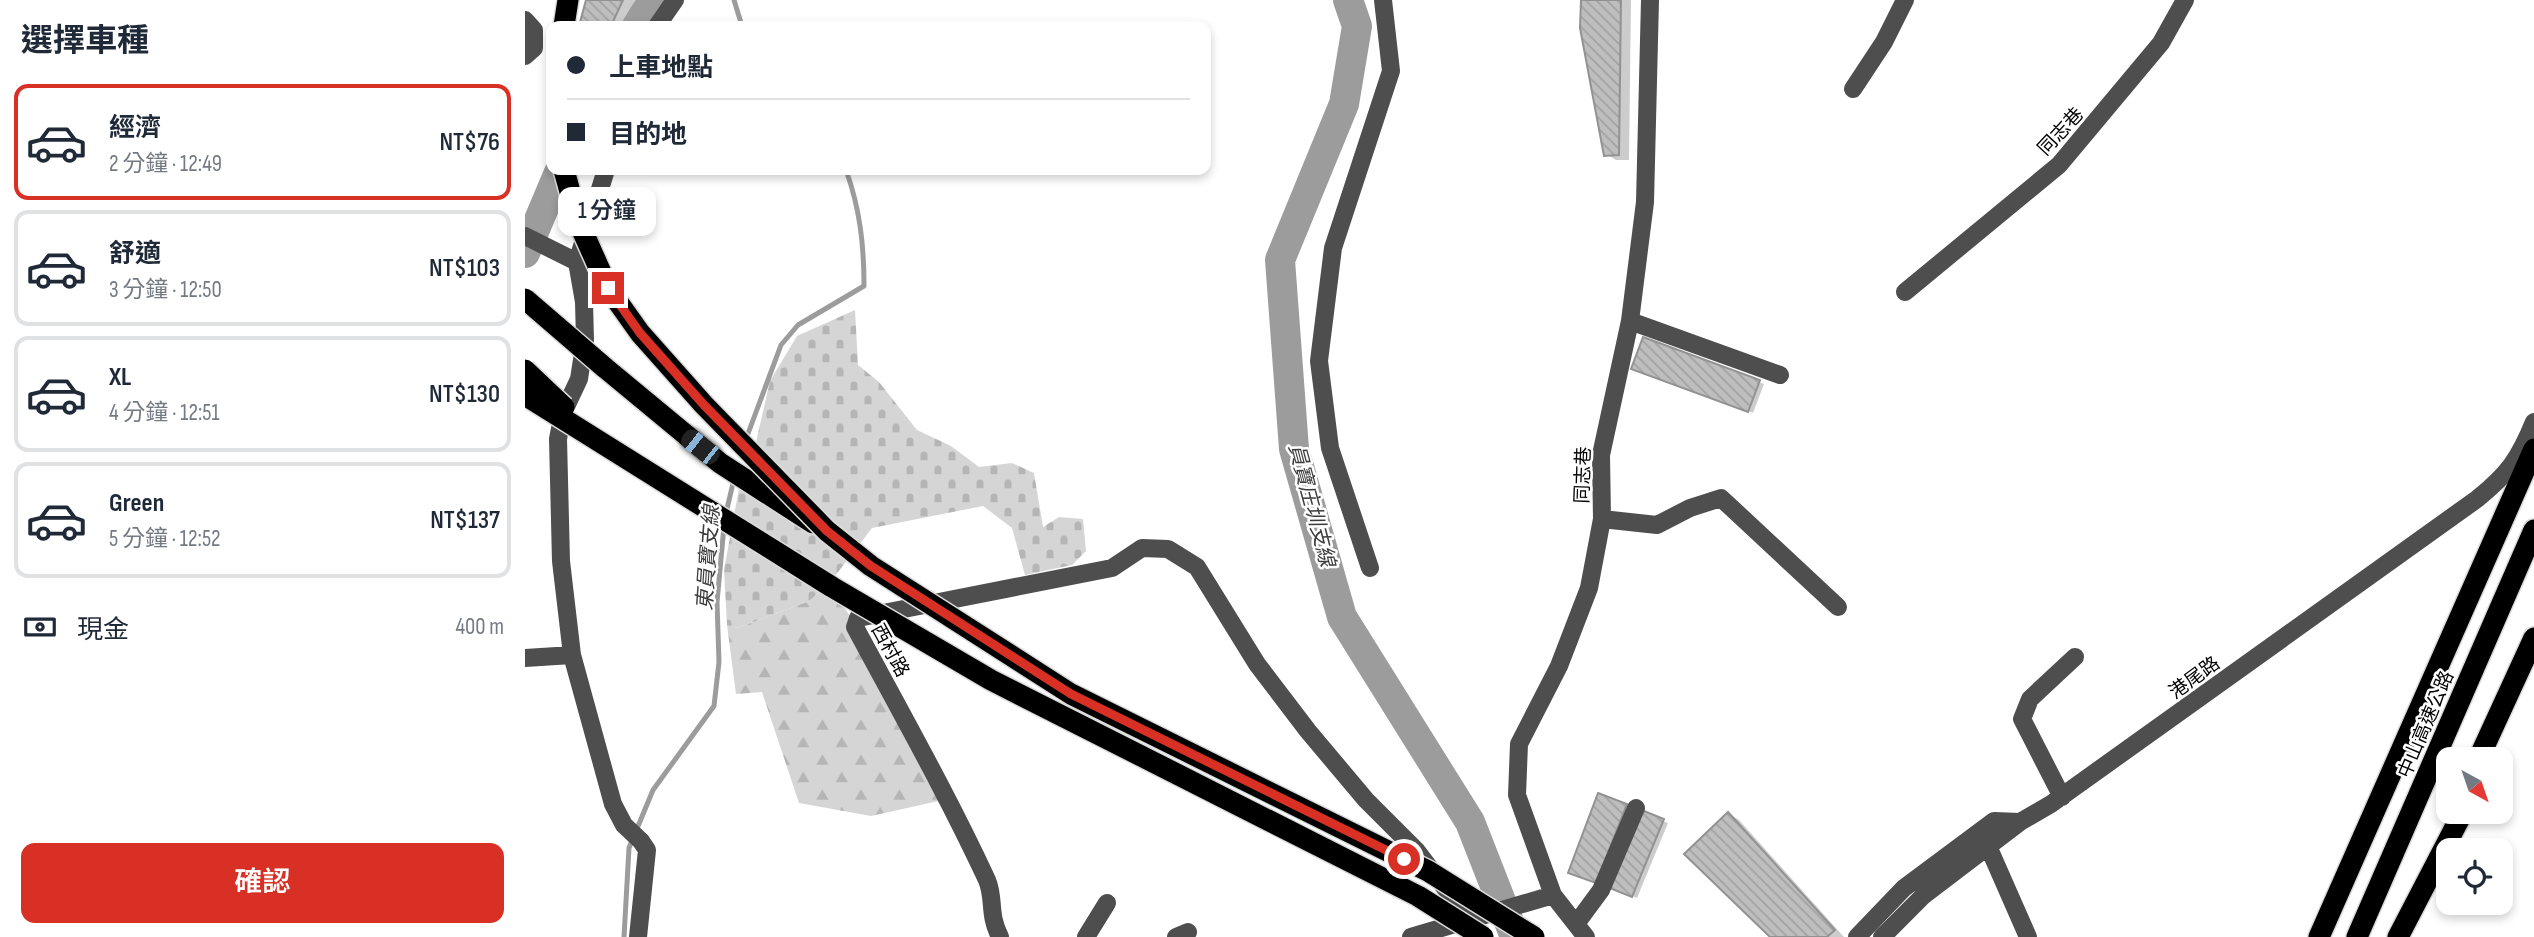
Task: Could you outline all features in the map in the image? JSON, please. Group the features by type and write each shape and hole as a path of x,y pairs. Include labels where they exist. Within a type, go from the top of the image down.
{"highway":[{"path":"565,21 568,0"},
{"path":"565,175 578,221 608,288 640,333 704,405 827,531"},
{"path":"525,299 720,463 827,531 871,566 1071,694 1428,870 1534,937"},
{"path":"525,370 594,436"},
{"path":"525,395 832,587 991,680 1418,896 1477,929"},
{"path":"2319,937 2534,449"},
{"name":"中山高速公路","path":"2357,937 2534,530"},
{"path":"2484,747 2534,638"},
{"path":"2497,747 2534,674"},
{"path":"2398,937 2449,824"},
{"path":"2398,937 2457,824"}],"street":[{"path":"660,21 675,0"},
{"path":"1370,568 1330,448 1318,361 1333,248 1391,71 1383,0"},
{"name":"同志巷","path":"1636,808 1581,930 1553,895 1517,795 1519,744 1559,666 1589,588 1602,519 1601,455 1630,321 1645,202 1650,0"},
{"path":"1853,89 1884,42 1905,0"},
{"name":"同志巷","path":"1905,292 2059,165 2161,43 2185,0"},
{"path":"525,20 534,30 534,48 525,56"},
{"path":"604,175 577,262 584,302 585,340 579,379 563,413 558,439 561,561 572,655 613,804 647,850 638,937"},
{"path":"525,236 577,262"},
{"path":"1630,321 1780,375"},
{"name":"港尾路","path":"1857,937 1904,888 1994,821 2020,822 2061,797 2477,499 2504,477 2519,458 2534,422"},
{"path":"1602,519 1657,525 1690,508 1721,498 1838,607"},
{"name":"西村路","path":"1000,937 991,919 990,887 954,810 855,627 858,618 1112,568 1142,548 1168,550 1197,566 1258,664 1308,732 1366,800 1416,850 1477,929"},
{"path":"525,658 572,655"},
{"path":"2061,797 2022,719 2030,699 2075,657"},
{"path":"1882,937 1924,895 2020,822"},
{"path":"1988,846 2028,937"},
{"path":"1411,937 1477,929 1553,895"},
{"path":"1086,937 1107,903"}],"green space":[{"path":"855,310 858,365 879,382 917,430 951,446 979,467 1012,463 1034,473 1043,527 1059,517 1083,519 1086,551 1072,565 1025,575 1012,528 983,506 872,528 828,585 809,601 737,628 727,625 724,570 740,483 754,451 770,381 797,336"},
{"path":"828,585 858,627 943,800 871,816 799,803 762,692 736,694 727,625 737,628 809,601"}],"building":[{"path":"586,0 623,0 613,21 580,21"},
{"path":"1581,0 1621,0 1619,155 1604,156 1580,28"},
{"path":"1643,337 1760,380 1748,412 1631,369"},
{"path":"1598,793 1627,804 1596,883 1568,873"},
{"path":"1639,809 1664,819 1632,897 1607,887"},
{"path":"1728,812 1835,930 1827,937 1770,937 1684,854"}],"waterway":[{"path":"640,21 653,0"},
{"name":"東員寶支線","path":"734,0 740,21"},
{"name":"員寶庄圳支線","path":"1348,0 1357,26 1344,104 1280,260 1294,449 1342,617 1470,822 1515,937"},
{"path":"525,253 558,175"},
{"name":"東員寶支線","path":"746,439 781,345 798,325 864,286 860,227 848,175"},
{"name":"東員寶支線","path":"726,513 734,479"},
{"name":"東員寶支線","path":"624,937 629,848 653,790 714,706 719,662 717,602 724,526"}],"route":[{"path":"608,288 640,333 704,405 827,531 871,566 1071,694 1404,859"}]}
